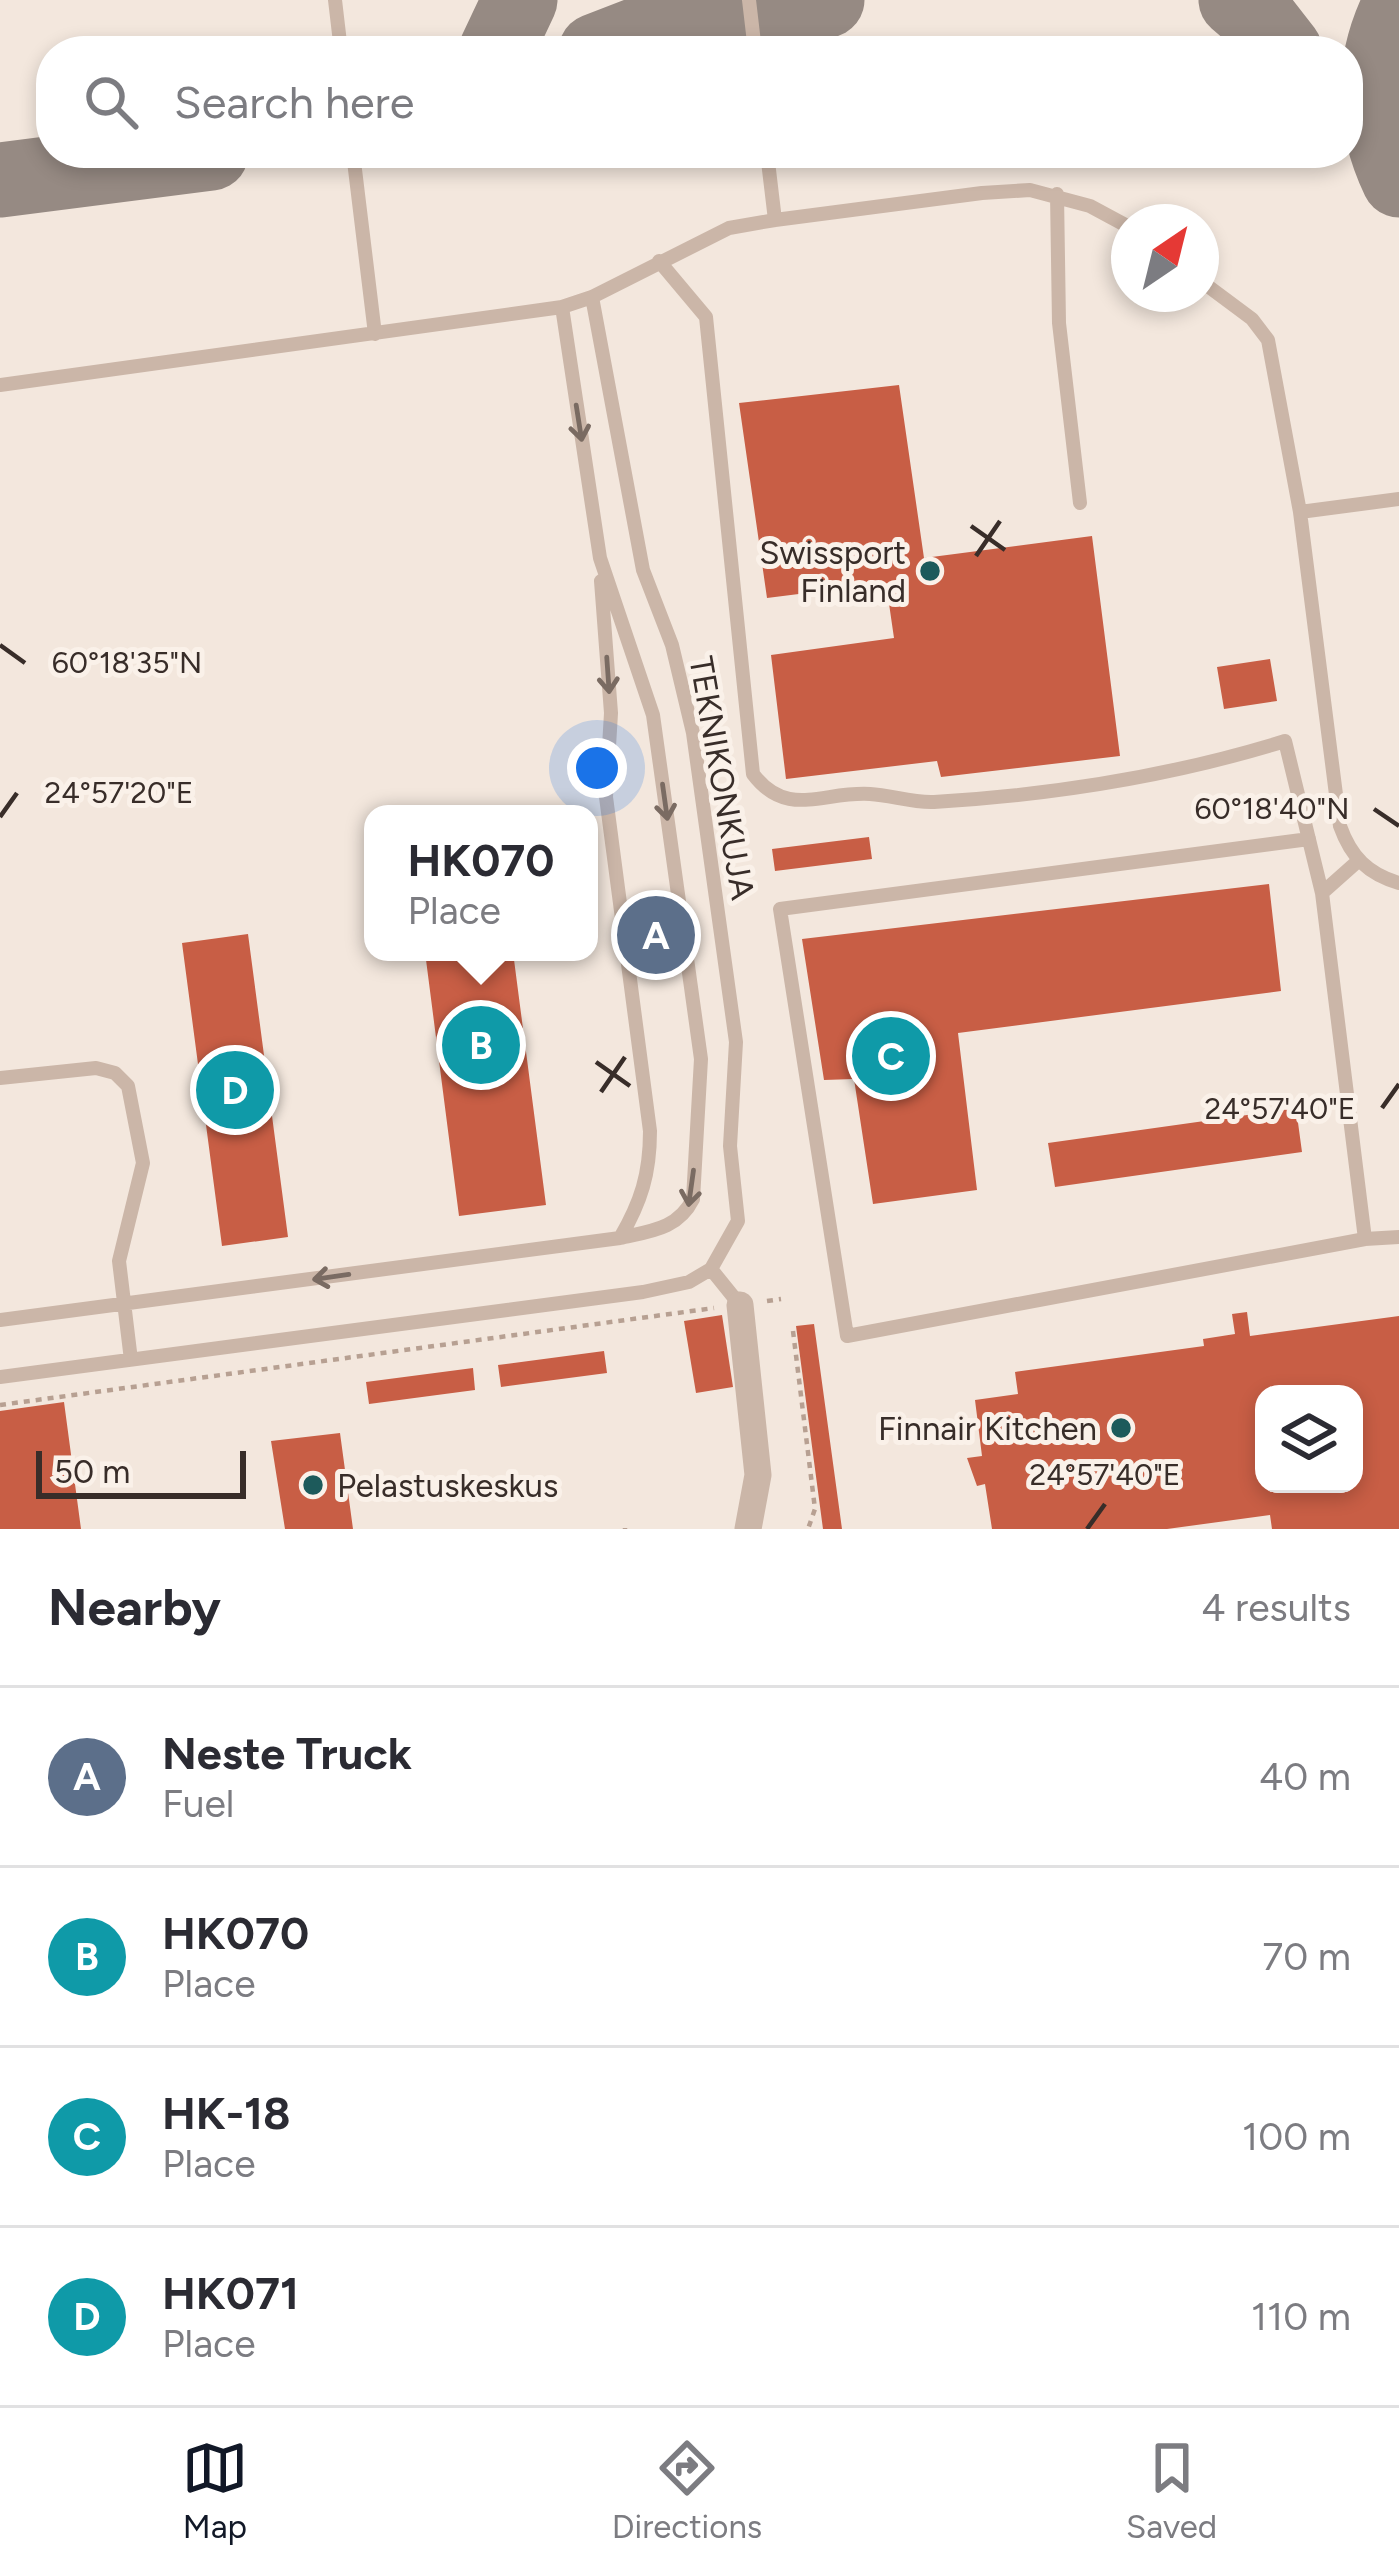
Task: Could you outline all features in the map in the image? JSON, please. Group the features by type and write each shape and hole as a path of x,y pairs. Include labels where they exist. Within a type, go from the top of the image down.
{"street":[{"path":"740,1305 758,1475 748,1529"}],"lane":[{"path":"334,0 338,36"},
{"path":"749,0 753,36"},
{"path":"354,168 375,334"},
{"path":"768,168 775,220"},
{"path":"0,385 562,307 592,297 729,228 775,220 1030,190 1057,194 1111,217"},
{"path":"1057,194 1059,323 1080,503"},
{"path":"659,261 706,317 753,774 767,794 789,800 867,793 929,802 1120,780 1219,761 1285,741 1322,892 1365,1239"},
{"path":"1219,294 1252,319 1268,340 1300,512 1340,826 1358,861 1373,874 1399,883"},
{"name":"TEKNIKONKUJA","path":"592,297 643,570 672,645 692,734 736,1042 730,1146 738,1221 711,1269"},
{"path":"562,307 600,558 611,712 606,797 650,1131 650,1168 641,1202 620,1238"},
{"path":"1300,512 1399,499"},
{"path":"0,1320 620,1238 669,1227 686,1213 693,1199 700,1059 652,715 600,558"},
{"path":"1309,839 780,910 848,1336 1365,1239 1399,1237"},
{"path":"1322,892 1358,861"},
{"path":"0,1078 102,1068 128,1086 143,1163 119,1262 130,1360"},
{"path":"0,1377 643,1292 689,1282 711,1269 740,1305"}],"path":[{"path":"0,1405 781,1299"},
{"path":"793,1331 815,1509 808,1529"}],"building":[{"name":"Swissport Finland","path":"899,385 924,558 1092,536 1120,756 941,777 937,761 786,779 771,655 894,638 886,583 767,598 739,403"},
{"path":"1270,659 1277,701 1224,709 1217,667"},
{"path":"869,837 872,859 775,871 772,849"},
{"path":"1269,884 1281,991 958,1033 977,1190 873,1204 854,1079 824,1080 802,939"},
{"path":"248,934 288,1237 222,1246 182,943"},
{"path":"426,961 514,961 546,1205 459,1216"},
{"path":"1296,1108 1302,1152 1055,1187 1048,1143"},
{"name":"Finnair Kitchen","path":"1247,1312 1250,1336 1399,1316 1399,1529 1272,1529 1270,1515 1167,1529 992,1529 985,1484 977,1486 967,1458 982,1456 975,1400 1018,1394 1015,1372 1204,1346 1203,1339 1235,1334 1232,1314"},
{"path":"722,1315 733,1387 696,1393 684,1321"},
{"path":"814,1324 842,1529 823,1529 796,1326"},
{"path":"604,1351 607,1373 501,1387 498,1365"},
{"path":"473,1368 475,1390 369,1404 366,1382"},
{"path":"64,1402 81,1529 0,1529 0,1411"},
{"name":"Pelastuskeskus","path":"340,1433 353,1529 285,1529 271,1441"}],"taxiway":[{"path":"503,36 520,0"},
{"path":"635,36 704,15 827,0"},
{"path":"1236,0 1273,36"},
{"path":"1399,6 1383,50 1378,93 1383,136 1399,180"},
{"path":"0,180 94,168"}],"place":[{"name":"Swissport Finland","path":"930,571"},
{"name":"Neste Truck","path":"656,935"},
{"name":"HK070","path":"481,1045"},
{"name":"HK-18","path":"891,1056"},
{"name":"HK071","path":"235,1090"},
{"name":"Finnair Kitchen","path":"1121,1428"},
{"name":"Pelastuskeskus","path":"313,1485"}]}
